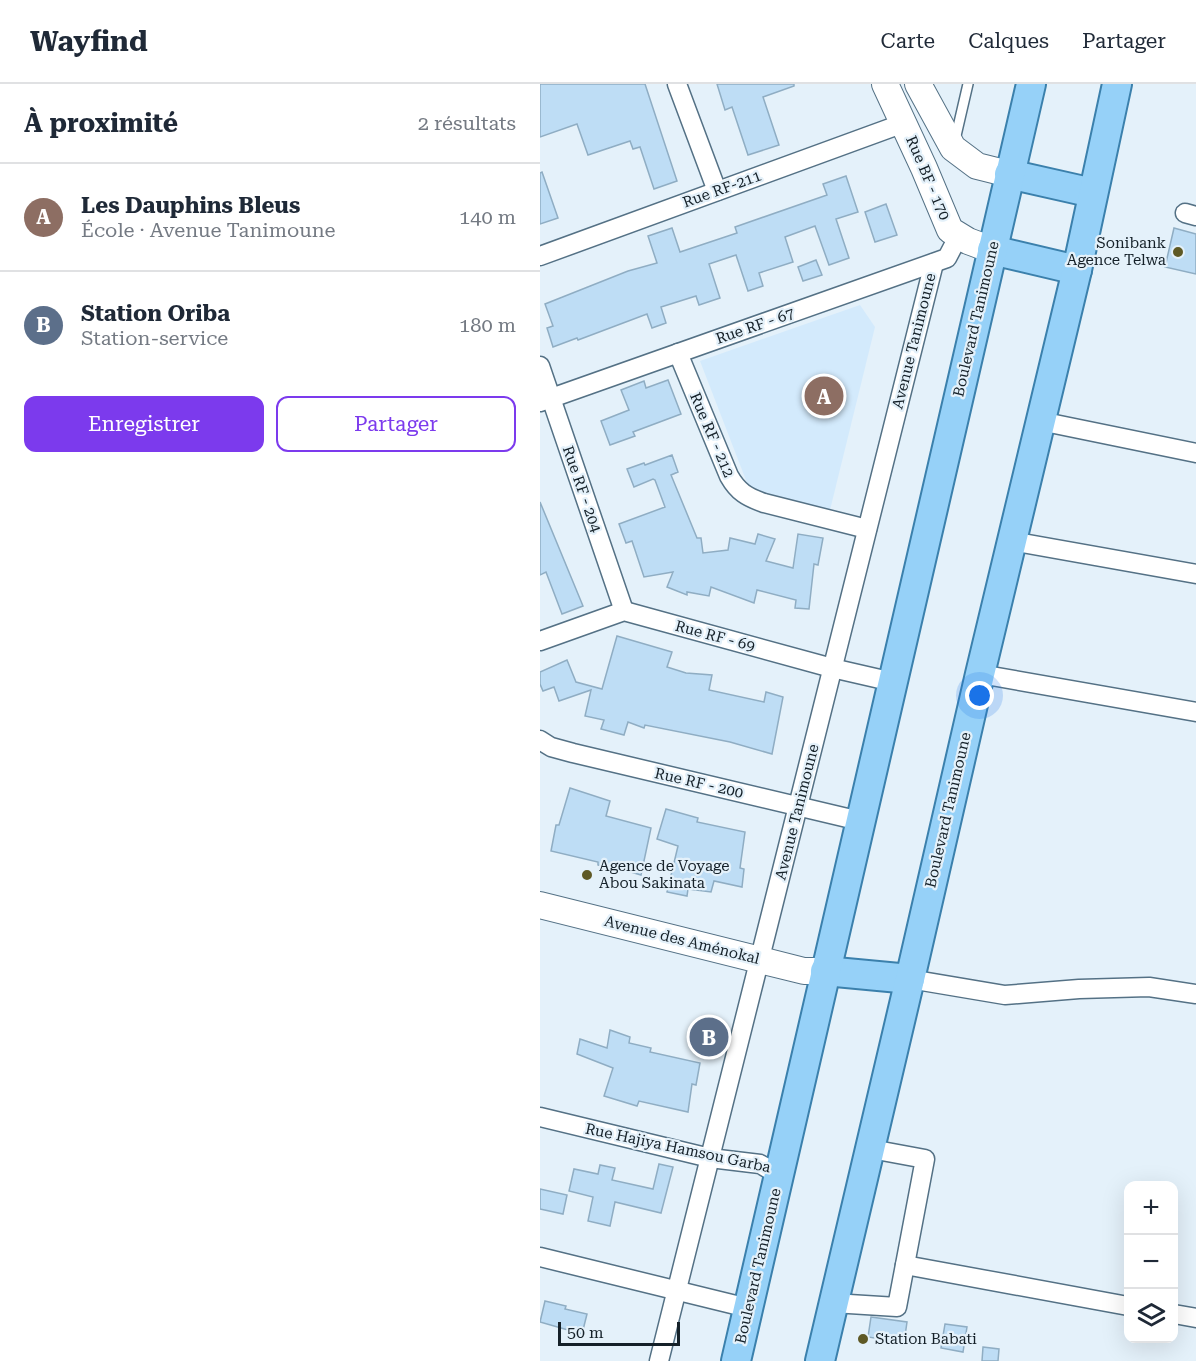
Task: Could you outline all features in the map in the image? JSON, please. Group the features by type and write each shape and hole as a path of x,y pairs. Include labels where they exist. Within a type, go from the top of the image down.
{"main road":[{"name":"Rue BF - 170","path":"885,84 950,230 958,237 992,250"},
{"path":"918,84 953,148 977,166 1093,193"},
{"name":"Boulevard Tanimoune","path":"735,1361 1031,84"},
{"name":"Boulevard Tanimoune","path":"820,1361 1011,541 1077,270 1117,84"},
{"path":"992,250 1077,270"},
{"name":"Avenue des Aménokal","path":"540,905 804,971 825,971"},
{"path":"825,971 910,979"}],"street":[{"path":"677,84 717,191"},
{"name":"Rue RF-211","path":"540,256 904,123"},
{"name":"Rue RF - 67","path":"546,400 947,258 958,237"},
{"name":"Avenue Tanimoune","path":"659,1361 934,263"},
{"name":"Rue RF - 212","path":"678,354 736,489 748,498 764,503 867,529"},
{"name":"Rue RF - 204","path":"540,366 546,400 624,611"},
{"path":"1040,421 1196,453"},
{"path":"1011,541 1196,574"},
{"path":"540,641 624,611"},
{"name":"Rue RF - 69","path":"624,611 832,668 893,682"},
{"path":"980,674 1196,712"},
{"name":"Rue RF - 200","path":"540,740 551,747 573,753 860,821"},
{"path":"910,979 1005,995 1079,988 1149,987 1196,994"},
{"name":"Rue Hajiya Hamsou Garba","path":"540,1117 710,1158 760,1164 774,1172 781,1167"},
{"path":"833,1303 897,1307 926,1159 871,1149"},
{"path":"540,1257 748,1308"},
{"path":"905,1266 1124,1305"},
{"path":"1178,1315 1196,1318"}],"lane":[{"path":"953,148 968,84"}],"shaded area":[{"path":"860,305 875,327 830,510 749,488 700,361"}],"building":[{"path":"540,84 645,84 677,181 654,189 640,147 633,149 630,141 588,155 577,124 540,137"},
{"path":"717,84 794,84 794,86 763,97 779,145 748,155 732,107 725,110"},
{"path":"542,172 558,218 540,224 540,173"},
{"path":"846,176 858,212 836,219 849,258 829,265 815,226 785,237 793,262 759,273 763,286 748,291 736,255 709,264 720,298 699,305 696,296 661,307 666,323 652,328 647,314 553,347 547,328 553,326 545,304 628,271 657,263 648,236 672,228 680,252 737,233 735,227 827,195 823,184"},
{"path":"886,204 897,235 875,242 865,212"},
{"path":"1174,228 1196,234 1196,274 1165,267"},
{"path":"816,260 822,275 803,281 798,267"},
{"path":"668,380 681,414 633,432 635,436 610,445 601,421 629,410 621,390 644,381 646,388"},
{"path":"672,455 678,472 671,475 697,538 701,538 703,553 728,550 730,538 755,544 758,534 775,539 766,561 793,568 798,534 823,538 818,565 814,564 809,609 795,608 796,600 757,590 754,603 711,587 709,596 687,592 687,595 667,587 673,572 644,577 632,541 626,543 619,524 665,507 655,480 634,487 627,469"},
{"path":"540,502 583,606 562,614 546,572 540,575"},
{"path":"617,636 672,652 667,667 686,673 712,675 709,690 764,702 766,692 783,697 772,754 730,742 645,725 644,728 628,722 624,735 601,729 604,720 585,716 591,690 559,701 554,687 543,691 540,684 540,672 567,660 576,682 602,689"},
{"path":"570,788 610,801 606,816 651,828 641,875 617,868 617,871 598,865 598,862 551,851 556,825 559,825"},
{"path":"666,809 698,818 697,822 745,832 740,868 744,869 742,887 714,881 711,892 688,889 687,896 667,892 678,846 657,839"},
{"path":"704,1026 730,1033 725,1052 699,1046"},
{"path":"610,1030 630,1037 629,1043 651,1048 650,1052 700,1063 696,1085 692,1084 688,1112 639,1101 637,1106 604,1096 613,1068 577,1054 580,1039 607,1048"},
{"path":"659,1164 673,1167 661,1213 615,1202 610,1226 588,1221 593,1197 569,1191 574,1169 598,1174 600,1165 615,1168 612,1180 653,1189"},
{"path":"540,1189 567,1195 563,1214 540,1209"},
{"path":"545,1301 587,1314 582,1334 540,1322"},
{"path":"871,1317 907,1322 904,1343 868,1337"},
{"path":"945,1324 967,1327 963,1352 941,1348"},
{"path":"983,1347 999,1349 998,1361 982,1361"}],"place":[{"name":"Sonibank Agence Telwa","path":"1178,252"},
{"name":"Les Dauphins Bleus","path":"824,396"},
{"name":"Agence de Voyage Abou Sakinata","path":"587,875"},
{"name":"Station Oriba","path":"709,1037"},
{"name":"Station Babati","path":"863,1339"}]}
